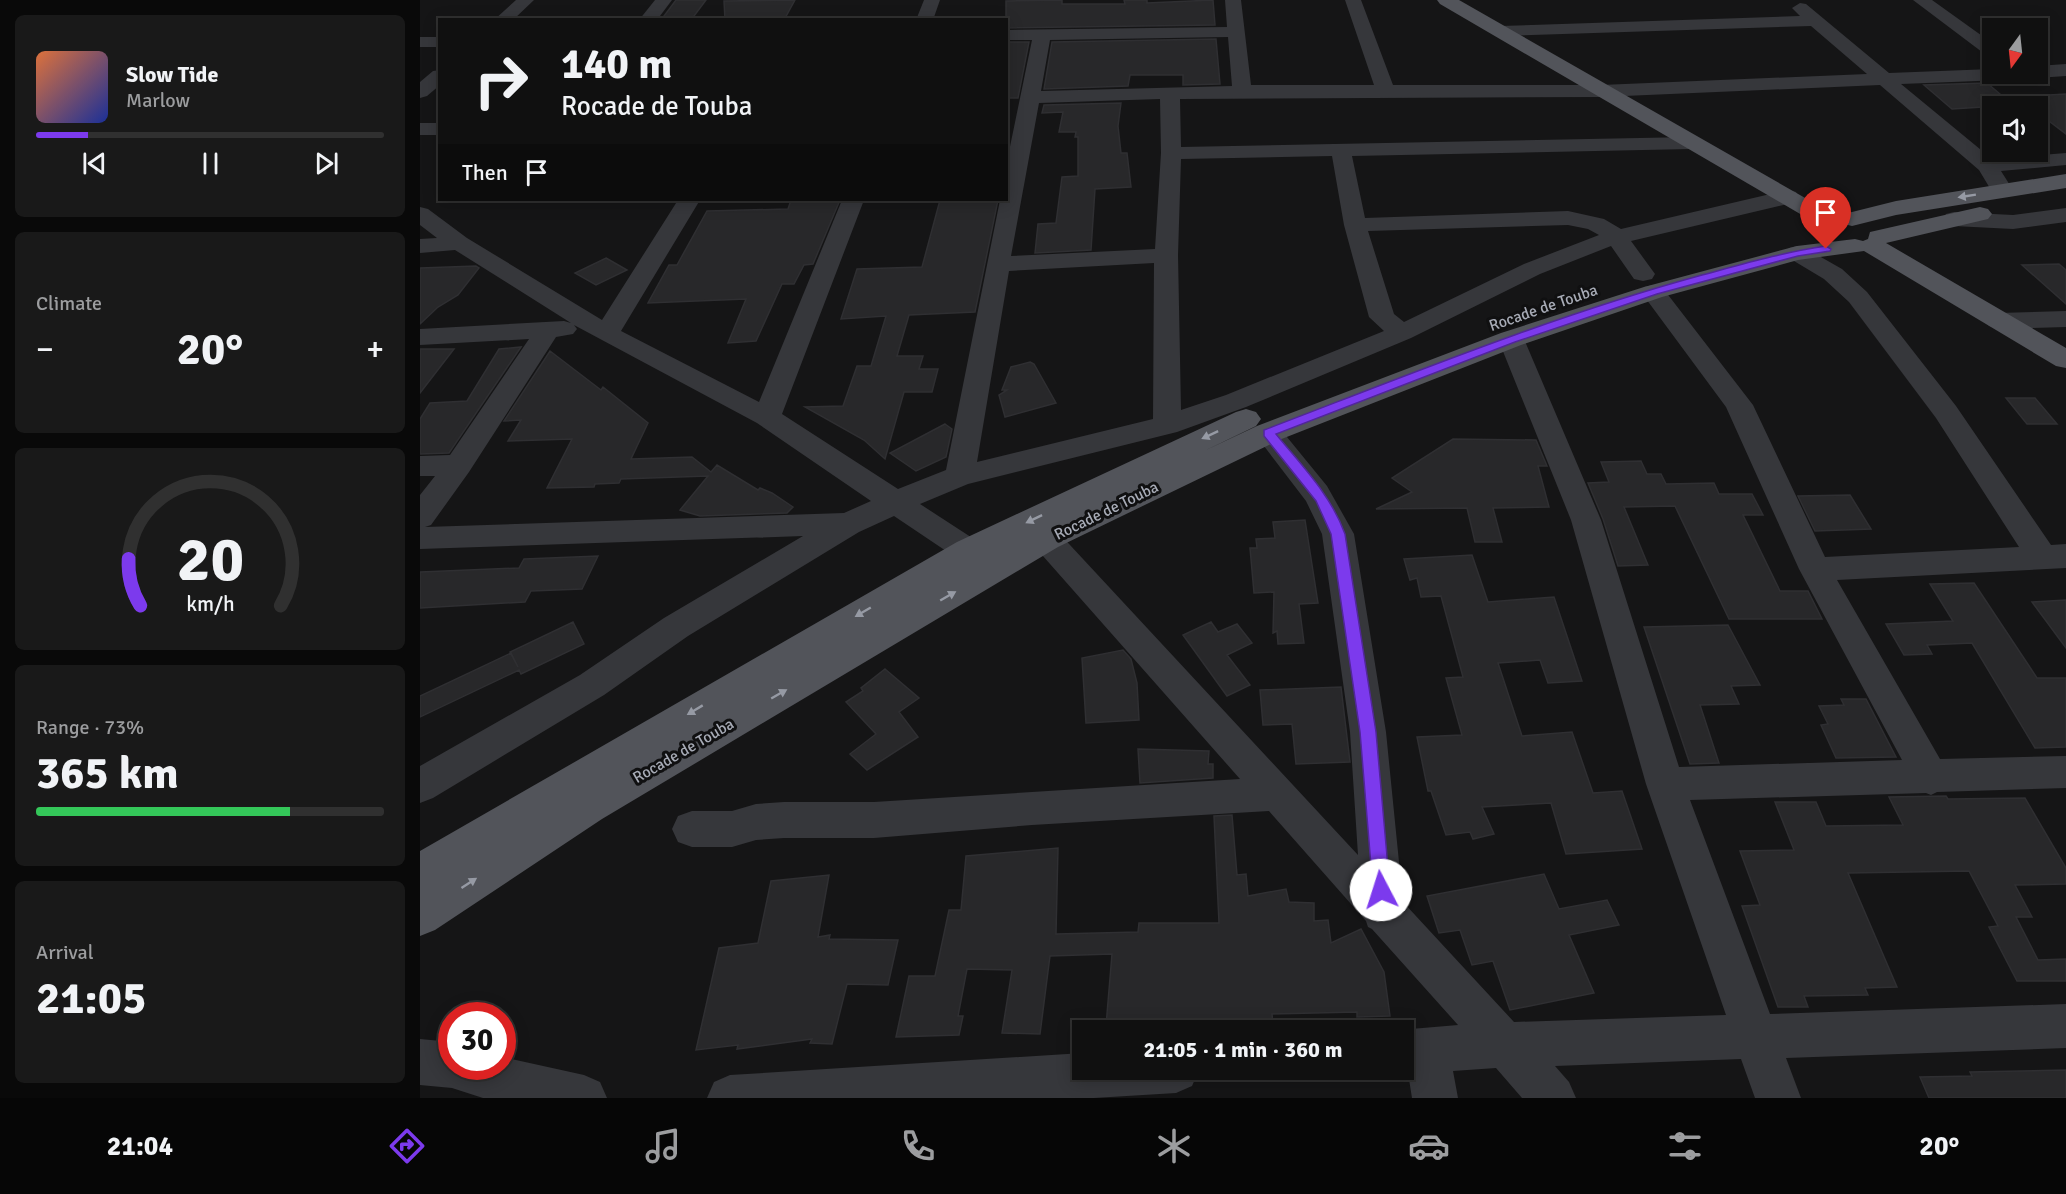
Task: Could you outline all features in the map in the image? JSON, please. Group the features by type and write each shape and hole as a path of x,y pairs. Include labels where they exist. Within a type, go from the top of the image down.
{"main road":[{"path":"1446,0 1788,197 1824,224 1828,237 1864,237 1998,321 2066,360"},
{"name":"Rocade de Touba","path":"1864,237 1896,208 2066,182"},
{"name":"Rocade de Touba","path":"420,874 497,826 969,551 1252,417 1519,315 1648,283 2037,201 2066,198"},
{"name":"Rocade de Touba","path":"420,915 588,806 1252,417 1511,339 1648,283 1824,224"}],"street":[{"path":"504,18 526,0"},
{"path":"649,18 664,0"},
{"path":"925,18 932,0"},
{"path":"1233,0 1234,32 1242,91"},
{"path":"1353,0 1385,90"},
{"path":"1791,0 1987,166 2002,190"},
{"path":"1921,0 1982,44"},
{"path":"1500,31 1815,21"},
{"path":"1008,35 1234,32"},
{"path":"960,476 979,358 999,264 1011,183 1031,97 1042,34"},
{"path":"420,42 438,42"},
{"path":"2048,71 2066,70"},
{"path":"1031,97 1242,91 1601,91 1982,75"},
{"path":"420,92 438,77"},
{"path":"1167,425 1166,255 1171,153 1170,92"},
{"path":"420,129 438,129"},
{"path":"1171,153 1691,143"},
{"path":"1341,151 1355,225 1382,317 1402,333"},
{"path":"1987,166 2066,159"},
{"path":"420,786 592,685 676,627 848,524 896,502 960,476 1167,425 1252,417 1402,333 1556,257 1617,237 1788,197"},
{"path":"420,199 438,199"},
{"path":"601,330 688,201"},
{"path":"767,417 853,201"},
{"path":"420,214 459,243 601,330 767,417 969,551"},
{"path":"1954,219 2013,222 2066,215"},
{"path":"1355,225 1568,218 1599,224 1617,237 1648,283 1739,405 1815,569 1930,778"},
{"path":"420,246 459,243"},
{"path":"1797,253 1833,274 1858,297 2054,557"},
{"path":"999,264 1166,255"},
{"path":"1998,321 2066,319"},
{"path":"420,338 548,330 601,330"},
{"path":"420,517 459,465 548,330"},
{"path":"1511,339 1586,520 1665,784 1778,1098"},
{"path":"1252,417 1321,498 1338,534 1368,732 1383,913"},
{"path":"420,466 459,465"},
{"path":"420,538 848,524"},
{"path":"1046,539 1553,1098"},
{"path":"1815,569 2054,557"},
{"path":"1665,784 1930,778 2066,772"},
{"path":"692,829 732,829 756,822 784,820 874,820 1278,794"},
{"path":"1435,1098 1416,1050 2066,1026"},
{"path":"420,1062 438,1064"},
{"path":"501,1080 584,1098"},
{"path":"730,1098 1123,1086 1143,1080"}],"building":[{"path":"676,0 706,0 692,18 662,18"},
{"path":"795,0 785,18 725,18 724,1"},
{"path":"1062,0 1062,4 1125,4 1124,0 1147,0 1147,3 1213,0 1215,25 1008,28 1006,1"},
{"path":"1216,39 1220,84 1183,85 1183,75 1130,75 1128,86 1044,89 1052,42"},
{"path":"1008,42 1029,42 1018,98 1008,98"},
{"path":"1988,84 2002,96 1982,96 1982,107 1952,109 1924,85"},
{"path":"2066,94 2066,134 2048,120 2048,96 2033,96"},
{"path":"1121,103 1118,126 1121,153 1127,153 1131,187 1095,189 1091,250 1035,253 1038,224 1056,223 1062,177 1078,176 1076,132 1059,132 1063,112 1042,113 1044,105"},
{"path":"791,201 840,201 813,264 804,265 794,284 782,284 756,341 728,343 746,299 648,303 669,265 677,265 707,211 788,209"},
{"path":"940,201 998,201 975,312 909,315 897,356 923,356 919,369 938,369 932,392 904,392 885,459 864,440 805,407 843,406 857,366 871,366 886,316 841,319 857,269 922,267"},
{"path":"606,258 627,270 596,285 575,273"},
{"path":"2059,264 2066,270 2066,304 2022,265"},
{"path":"476,266 479,268 458,295 438,307 420,324 420,268"},
{"path":"521,347 449,453 420,454 420,419 430,403 467,401 499,349"},
{"path":"420,349 454,349 420,393"},
{"path":"550,351 601,390 603,387 648,423 631,459 692,457 711,472 717,465 758,490 760,488 772,493 793,507 787,513 700,516 680,510 708,476 621,479 619,483 595,484 594,487 547,488 572,439 508,441 521,420 504,421"},
{"path":"1030,362 1034,364 1056,403 1005,417 999,395 1007,390 1002,390 1011,367"},
{"path":"2006,398 2035,398 2057,424 2027,424"},
{"path":"945,424 952,429 946,457 916,471 890,453"},
{"path":"1453,439 1536,440 1547,466 1538,466 1549,507 1493,508 1502,542 1475,542 1467,508 1376,509 1412,492 1392,478"},
{"path":"1641,461 1647,474 1661,474 1666,484 1714,483 1719,494 1752,494 1763,515 1743,515 1780,591 1808,591 1822,619 1729,619 1675,506 1624,507 1648,565 1618,566 1603,519 1588,483 1609,482 1601,462"},
{"path":"1850,495 1871,529 1815,531 1798,496"},
{"path":"1305,520 1318,603 1299,604 1304,643 1278,644 1277,631 1273,633 1274,592 1254,593 1250,548 1257,548 1256,539 1275,538 1273,522"},
{"path":"1472,555 1488,602 1554,597 1582,681 1548,683 1540,660 1498,663 1522,736 1572,732 1593,793 1622,791 1642,849 1566,854 1551,803 1482,807 1494,834 1473,839 1470,832 1446,835 1431,791 1428,791 1417,737 1462,735 1446,678 1463,677 1441,596 1421,597 1417,578 1410,580 1404,559"},
{"path":"598,556 582,589 531,591 525,602 420,608 420,572 519,568 524,559"},
{"path":"1974,583 2037,678 2066,678 2066,747 2035,748 1972,643 1927,645 1932,654 1904,655 1886,624 1953,621 1930,584"},
{"path":"2066,600 2066,648 2032,602"},
{"path":"573,622 584,644 521,674 519,670 420,717 420,696"},
{"path":"1211,622 1218,632 1237,624 1252,643 1227,655 1250,685 1227,696 1183,635"},
{"path":"1728,625 1760,685 1731,686 1739,704 1700,705 1719,763 1690,764 1644,627"},
{"path":"1123,650 1131,659 1137,683 1139,720 1086,723 1082,658"},
{"path":"885,669 919,698 899,712 918,737 867,770 850,754 876,734 846,702 863,691 861,688"},
{"path":"1341,687 1350,762 1296,764 1292,724 1263,725 1260,690"},
{"path":"1841,699 1866,699 1896,757 1836,758 1821,725 1828,724 1819,706 1844,705"},
{"path":"1138,749 1209,751 1208,764 1213,764 1213,778 1140,783"},
{"path":"1946,796 1948,799 2025,798 2066,868 2066,884 2015,885 2032,917 2016,917 2038,960 2066,959 2066,981 2017,981 1989,927 1998,926 1969,871 1848,873 1897,987 1865,988 1868,995 1804,996 1808,1007 1778,1007 1742,906 1760,905 1740,851 1794,850 1775,802 1816,802 1826,826 1903,825 1889,797"},
{"path":"1232,815 1237,875 1246,874 1248,896 1286,889 1289,902 1314,903 1314,921 1328,920 1331,943 1361,929 1384,972 1390,1016 1357,1017 1357,1012 1272,1014 1273,1020 1106,1020 1112,954 1050,956 1040,1034 1002,1033 1012,970 967,969 958,1016 963,1016 959,1035 896,1037 909,976 935,976 949,910 961,910 966,856 1058,848 1056,934 1138,932 1139,923 1219,923 1214,816"},
{"path":"1544,874 1559,909 1607,900 1619,925 1569,935 1594,993 1510,1010 1493,961 1472,965 1460,930 1439,933 1427,896"},
{"path":"829,875 818,937 830,935 829,939 898,940 888,985 847,984 832,1044 810,1043 812,1039 737,1049 738,1045 696,1050 719,948 758,943 771,881"},
{"path":"2066,1070 2066,1098 1929,1098 1920,1077 1972,1076 1970,1072"}],"route":[{"path":"1381,890 1368,732 1338,534 1321,498 1268,433 1511,339 1653,292 1797,253 1826,249"}]}
